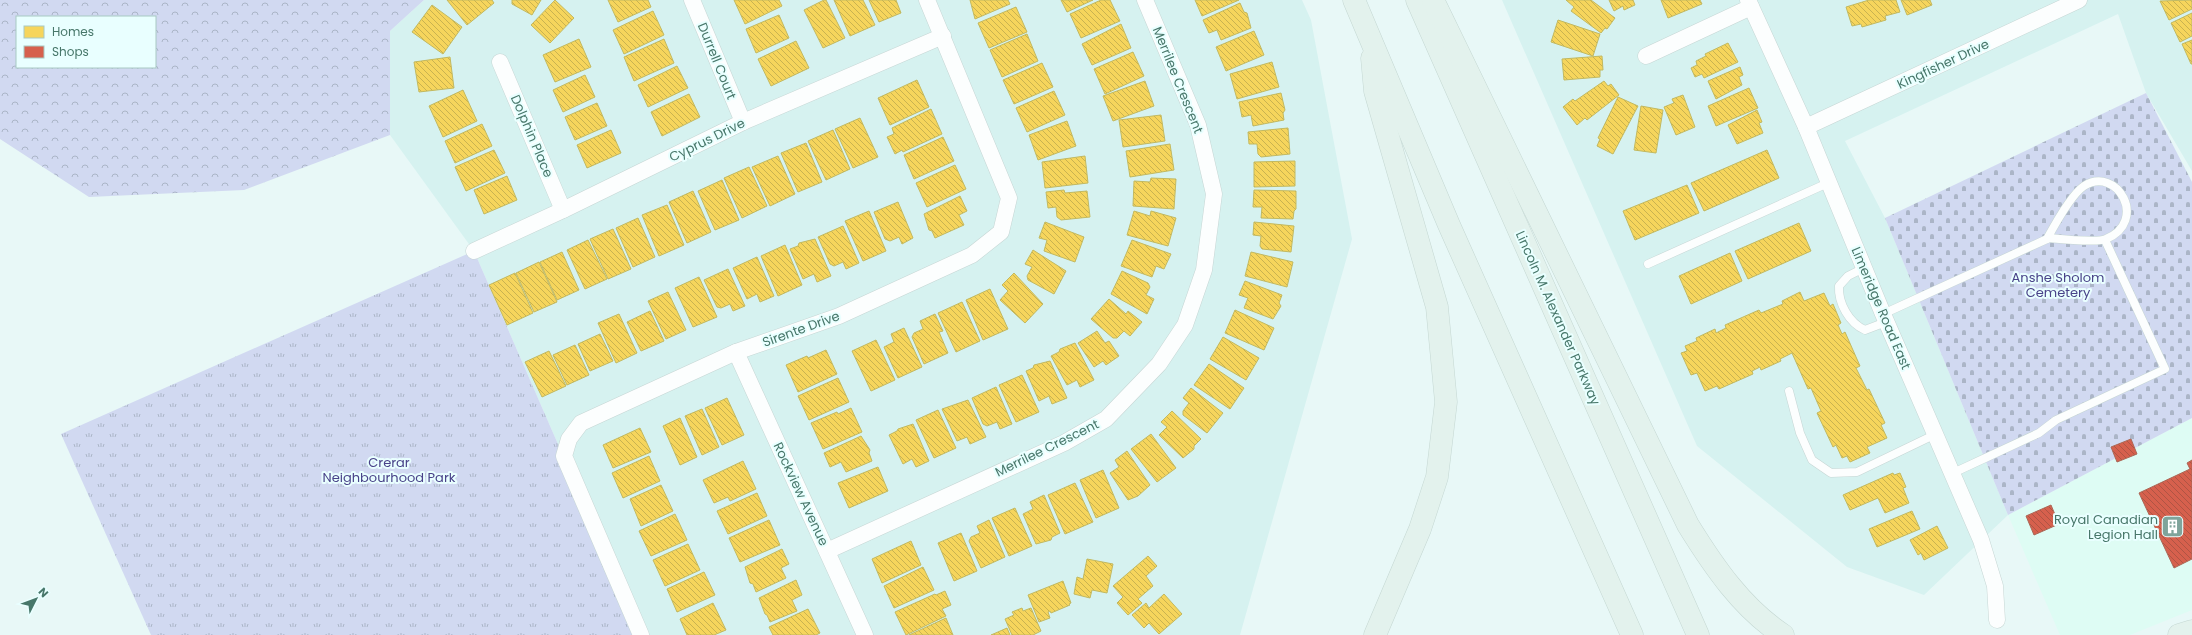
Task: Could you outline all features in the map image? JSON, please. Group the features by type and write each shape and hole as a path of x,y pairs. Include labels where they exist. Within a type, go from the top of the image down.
{"highway":[{"path":"1354,0 1449,225 1632,635"},
{"name":"Lincoln M. Alexander Parkway","path":"1417,0 1698,635"},
{"path":"1433,0 1688,525 1724,581 1748,606 1783,635"},
{"path":"1371,38 1375,91 1437,307 1446,402 1437,477 1420,529 1375,635"},
{"path":"2178,635 2192,631"}],"street":[{"name":"Durrell Court","path":"692,0 742,122"},
{"name":"Sirente Drive","path":"641,635 564,456 569,439 581,424 736,352 839,316 972,256 1001,232 1009,198 927,0"},
{"name":"Merrilee Crescent","path":"827,551 1064,443 1106,419 1159,364 1185,325 1204,270 1214,194 1198,125 1145,0"},
{"name":"Kingfisher Drive","path":"1806,127 2076,1"},
{"name":"Limeridge Road East","path":"1750,3 1806,127 1885,318 1981,540 1995,586 1997,620"},
{"path":"1646,56 1750,3"},
{"name":"Cyprus Drive","path":"474,251 563,210 742,122 943,36"},
{"name":"Dolphin Place","path":"500,62 563,210"},
{"name":"Rockview Avenue","path":"736,352 866,635"}],"lane":[{"path":"1864,268 1848,276 1839,286 1840,299 1850,319 1858,327 1864,330 1885,318 2047,239 2105,240 2120,231 2128,216 2125,199 2115,186 2099,182 2084,186 2059,215 2047,239"},
{"path":"1648,264 1828,183"},
{"path":"1953,473 2039,433 2056,420 2165,369 2105,240"},
{"path":"1789,390 1800,433 1812,460 1831,473 1857,472 1936,434"}],"shaded area":[{"path":"424,0 1302,0 1311,20 1352,239 1240,635 641,635 474,251 390,135 390,31"},
{"path":"1502,0 2192,0 2192,171 2146,93 2118,14 1845,141 1885,218 2008,515 1924,595 1847,567 1697,446"},
{"path":"2192,418 2192,610 2130,635 2060,635 2008,515"}],"green space":[{"path":"0,0 424,0 390,31 390,135 244,190 89,197 0,139"},
{"name":"Anshe Sholom Cemetery","path":"2146,93 2192,182 2192,418 2008,515 1885,218"},
{"name":"Crerar Neighbourhood Park","path":"474,251 641,635 151,635 61,434"}],"building: Homes":[{"path":"447,0 492,0 494,3 467,25"},
{"path":"512,0 541,0 532,15 512,4"},
{"path":"555,0 574,18 550,43 531,25"},
{"path":"608,0 648,0 651,7 618,22"},
{"path":"734,0 779,0 782,6 745,24"},
{"path":"826,0 845,38 823,48 804,10"},
{"path":"834,0 863,0 875,25 850,36"},
{"path":"869,0 896,0 901,13 879,22"},
{"path":"970,0 1008,0 1010,4 975,19"},
{"path":"1061,0 1093,0 1067,12"},
{"path":"1101,0 1110,0 1120,21 1081,38 1070,14"},
{"path":"1195,0 1239,0 1202,16"},
{"path":"1566,0 1591,0 1615,18 1607,29 1605,28 1601,33 1571,11 1574,7"},
{"path":"1609,0 1633,0 1635,5 1624,10 1623,6 1614,11"},
{"path":"1661,0 1700,0 1702,4 1668,18"},
{"path":"1869,0 1896,0 1900,12 1885,16 1886,20 1862,27 1861,24 1852,26 1846,7"},
{"path":"1901,0 1930,0 1932,5 1907,15"},
{"path":"2192,0 2192,9 2169,20 2160,1"},
{"path":"1240,3 1244,12 1247,13 1251,28 1221,40 1217,30 1209,33 1203,20"},
{"path":"432,5 462,27 443,54 412,32"},
{"path":"1016,7 1027,32 989,48 978,23"},
{"path":"653,11 664,35 624,54 613,30"},
{"path":"2192,13 2192,36 2180,42 2171,23"},
{"path":"779,15 789,38 756,53 746,29"},
{"path":"1558,20 1600,34 1593,56 1551,42"},
{"path":"1121,24 1131,48 1092,65 1082,44"},
{"path":"1254,31 1264,55 1226,71 1216,47"},
{"path":"1027,34 1038,61 1002,77 990,50"},
{"path":"579,39 591,67 555,82 543,55"},
{"path":"664,39 674,63 634,81 624,57"},
{"path":"2192,40 2192,64 2191,64 2182,44"},
{"path":"796,41 809,68 771,86 758,59"},
{"path":"1728,43 1738,62 1704,78 1702,74 1695,77 1691,68 1697,65 1696,61 1706,56 1705,54"},
{"path":"1133,52 1144,76 1105,94 1094,69"},
{"path":"1602,56 1603,70 1600,70 1600,77 1564,80 1562,59"},
{"path":"450,57 454,88 419,92 414,62"},
{"path":"1272,62 1279,87 1237,99 1230,74"},
{"path":"1042,63 1053,87 1014,104 1003,80"},
{"path":"677,66 688,88 648,107 638,85"},
{"path":"1740,67 1743,75 1739,77 1742,85 1716,99 1708,81"},
{"path":"585,75 595,97 563,112 553,90"},
{"path":"917,80 929,107 890,125 878,98"},
{"path":"1145,81 1154,106 1113,121 1103,96"},
{"path":"1604,81 1608,86 1611,84 1619,95 1587,120 1585,118 1577,125 1563,107 1573,99 1575,101"},
{"path":"1749,88 1758,108 1716,126 1708,106"},
{"path":"463,90 477,121 443,137 429,106"},
{"path":"1054,91 1065,115 1027,132 1016,108"},
{"path":"1281,93 1285,110 1283,113 1284,120 1253,126 1251,115 1242,117 1239,102"},
{"path":"689,94 700,117 662,136 651,112"},
{"path":"1683,95 1695,127 1676,135 1664,107 1674,103 1672,99"},
{"path":"1618,97 1638,106 1613,154 1597,146 1600,139 1598,138"},
{"path":"597,103 607,126 575,140 565,117"},
{"path":"1641,106 1663,110 1656,153 1634,150"},
{"path":"931,109 942,134 903,152 902,150 895,154 887,137 894,134 892,128"},
{"path":"1757,110 1762,122 1759,123 1763,133 1737,144 1728,125"},
{"path":"1161,115 1165,141 1123,147 1119,120"},
{"path":"860,118 878,157 853,168 835,129"},
{"path":"1067,121 1076,146 1038,160 1029,135"},
{"path":"482,124 492,146 455,163 445,141"},
{"path":"1288,128 1290,154 1261,157 1258,154 1257,144 1249,144 1248,132"},
{"path":"611,130 621,153 587,168 577,145"},
{"path":"833,130 850,169 826,180 808,141"},
{"path":"943,137 954,161 914,179 904,155"},
{"path":"806,143 822,182 798,192 781,153"},
{"path":"1170,144 1174,170 1130,177 1126,151"},
{"path":"494,150 505,173 466,191 455,167"},
{"path":"1767,150 1779,178 1704,211 1691,183"},
{"path":"778,156 795,194 770,206 752,167"},
{"path":"1085,156 1088,183 1045,188 1042,162"},
{"path":"1295,161 1295,186 1254,187 1254,162"},
{"path":"955,165 966,189 927,207 916,183"},
{"path":"749,167 767,206 742,218 724,178"},
{"path":"507,176 517,200 484,214 474,190"},
{"path":"1151,178 1176,179 1174,209 1133,206 1134,181 1150,182"},
{"path":"722,180 739,220 715,230 698,191"},
{"path":"1687,185 1699,213 1635,240 1623,211"},
{"path":"1064,190 1065,193 1087,191 1090,217 1061,220 1057,217 1056,207 1048,208 1046,192"},
{"path":"1254,190 1296,191 1296,209 1294,211 1293,219 1261,218 1262,207 1253,207"},
{"path":"693,191 711,232 687,243 669,202"},
{"path":"960,196 967,211 959,215 964,225 935,238 932,231 929,230 924,214"},
{"path":"898,202 913,238 902,244 899,237 890,241 885,239 874,212"},
{"path":"667,205 684,245 659,256 642,215"},
{"path":"869,211 886,251 863,261 845,221"},
{"path":"1134,211 1150,216 1151,211 1176,218 1168,246 1127,235"},
{"path":"638,218 655,257 633,267 616,228"},
{"path":"1045,222 1084,237 1075,262 1044,251 1047,240 1039,238"},
{"path":"1254,222 1294,226 1291,252 1262,249 1260,246 1261,236 1253,235"},
{"path":"1799,223 1811,251 1748,279 1735,251"},
{"path":"843,226 859,263 846,269 843,262 834,266 830,264 818,237"},
{"path":"613,229 631,269 608,279 590,239"},
{"path":"815,239 831,276 817,282 814,274 803,279 790,249 798,246 799,243"},
{"path":"588,240 607,279 585,289 567,250"},
{"path":"1132,240 1171,254 1164,269 1156,266 1152,277 1121,266"},
{"path":"785,245 802,285 778,296 761,256"},
{"path":"1033,250 1066,271 1054,294 1028,280 1027,276 1032,267 1025,264"},
{"path":"562,252 579,290 557,300 540,262"},
{"path":"1251,252 1293,262 1287,287 1245,276"},
{"path":"1730,253 1742,281 1691,304 1679,276"},
{"path":"757,257 774,296 760,302 757,294 747,299 733,268"},
{"path":"539,262 557,302 534,312 516,273"},
{"path":"728,269 745,306 733,311 730,304 721,308 717,307 704,280"},
{"path":"1122,271 1148,283 1150,287 1146,295 1154,299 1147,314 1111,294"},
{"path":"515,273 533,313 507,325 489,285"},
{"path":"1014,273 1043,304 1025,323 1000,300 1008,291 1002,285"},
{"path":"699,277 717,317 693,327 675,288"},
{"path":"1245,281 1282,295 1279,303 1281,306 1273,319 1244,308 1248,298 1239,295"},
{"path":"990,289 1008,329 983,340 966,300"},
{"path":"668,292 686,330 666,339 648,301"},
{"path":"1800,292 1804,301 1824,293 1830,306 1833,304 1841,323 1838,325 1842,334 1845,332 1860,366 1856,368 1867,390 1869,389 1885,423 1881,425 1887,438 1867,447 1870,453 1850,462 1847,456 1842,458 1836,445 1833,447 1817,413 1821,411 1811,388 1808,389 1792,353 1780,359 1781,361 1761,370 1760,367 1752,371 1753,374 1719,389 1717,386 1705,391 1697,373 1691,375 1681,353 1687,351 1685,346 1697,341 1696,338 1715,329 1716,333 1726,328 1725,325 1759,310 1761,313 1783,304 1782,301"},
{"path":"1109,299 1126,314 1128,311 1142,322 1130,336 1124,331 1117,338 1113,338 1091,319"},
{"path":"962,302 980,341 956,352 938,313"},
{"path":"1235,310 1274,328 1264,350 1225,333"},
{"path":"650,311 664,341 641,351 627,322"},
{"path":"619,314 637,353 616,363 598,323"},
{"path":"935,314 943,331 939,332 948,353 924,364 912,337 914,333 923,329 920,321"},
{"path":"904,328 922,367 898,378 884,347 894,342 891,334"},
{"path":"1097,331 1105,343 1109,341 1119,356 1106,365 1103,361 1094,367 1078,343"},
{"path":"600,334 613,361 590,371 578,344"},
{"path":"1223,337 1259,358 1246,380 1210,359"},
{"path":"876,340 895,380 871,391 852,351"},
{"path":"1075,343 1094,380 1080,387 1077,380 1067,385 1051,356 1059,352 1060,349"},
{"path":"575,345 589,375 567,385 553,355"},
{"path":"826,350 837,374 798,392 786,365"},
{"path":"549,351 566,386 542,397 525,362"},
{"path":"1050,361 1067,398 1052,404 1049,396 1039,401 1026,371 1033,368 1034,365"},
{"path":"1209,364 1244,388 1230,409 1194,385"},
{"path":"1022,375 1039,412 1016,422 999,385"},
{"path":"838,378 849,402 809,420 798,396"},
{"path":"996,387 1012,424 1000,429 997,422 987,426 983,424 972,398"},
{"path":"1191,388 1223,413 1207,433 1183,415 1183,411 1189,403 1183,398"},
{"path":"727,398 744,435 722,445 705,408"},
{"path":"968,400 986,437 970,444 967,437 957,441 942,409"},
{"path":"851,408 862,432 823,449 811,423"},
{"path":"702,409 719,447 702,455 685,416"},
{"path":"938,410 956,448 934,458 916,420"},
{"path":"1172,411 1201,439 1194,446 1194,449 1183,458 1159,435 1167,427 1161,422"},
{"path":"680,418 697,457 680,465 663,426"},
{"path":"913,424 929,461 916,467 912,459 903,464 889,435 898,429"},
{"path":"640,428 651,452 613,468 603,445"},
{"path":"1151,434 1176,468 1157,482 1131,449"},
{"path":"861,436 870,450 869,453 872,461 846,472 841,462 830,467 824,453"},
{"path":"1127,451 1150,485 1138,496 1128,500 1110,473 1119,467 1115,460"},
{"path":"649,456 660,481 623,498 612,473"},
{"path":"743,461 756,489 730,501 728,497 714,503 703,480"},
{"path":"878,467 888,491 849,508 838,483"},
{"path":"1103,470 1119,508 1096,518 1080,480"},
{"path":"1893,473 1894,475 1900,473 1906,487 1903,488 1909,503 1885,513 1878,498 1850,510 1843,495"},
{"path":"1075,483 1093,522 1065,534 1048,495"},
{"path":"661,485 673,511 641,526 630,499"},
{"path":"757,493 767,516 728,534 717,511"},
{"path":"1044,495 1060,533 1052,537 1051,540 1036,544 1023,514 1033,509 1030,502"},
{"path":"1015,508 1032,546 1009,556 992,518"},
{"path":"1912,511 1920,529 1877,547 1869,529"},
{"path":"675,514 687,540 651,556 639,531"},
{"path":"769,520 780,545 740,562 729,538"},
{"path":"989,520 1005,557 981,568 969,541 971,537 980,533 977,526"},
{"path":"1937,526 1948,548 1924,560 1921,553 1918,555 1910,540"},
{"path":"961,533 977,571 954,581 938,543"},
{"path":"911,541 921,565 882,583 872,559"},
{"path":"688,544 700,570 665,586 653,560"},
{"path":"782,549 789,564 781,568 786,578 756,592 753,584 750,583 745,567"},
{"path":"1148,556 1157,566 1146,576 1153,586 1138,599 1142,603 1128,615 1117,603 1123,597 1113,586"},
{"path":"1087,559 1113,564 1107,593 1092,590 1090,598 1074,594 1077,577 1083,579"},
{"path":"923,567 934,590 894,608 884,586"},
{"path":"704,572 715,595 677,612 667,589"},
{"path":"796,580 802,595 792,600 797,611 770,622 765,614 759,598"},
{"path":"1063,581 1071,603 1069,604 1070,605 1051,613 1050,611 1048,612 1050,618 1039,622 1028,595"},
{"path":"945,591 951,605 942,609 946,616 906,635 895,612"},
{"path":"1164,594 1182,614 1159,634 1149,623 1144,628 1132,615 1146,603 1149,608"},
{"path":"713,603 726,630 714,635 687,635 680,619"},
{"path":"1022,608 1023,611 1031,608 1041,631 1033,635 1012,635 1005,619 1014,615 1012,612"},
{"path":"808,609 820,633 816,635 773,635 769,627"},
{"path":"946,618 953,635 909,635"},
{"path":"1007,628 1010,635 991,635"}],"building: Shops":[{"path":"2131,439 2137,454 2117,462 2111,447"},
{"name":"Royal Canadian Legion Hall","path":"2192,460 2192,559 2174,568 2139,493 2190,469 2187,463"},
{"path":"2051,505 2059,524 2034,535 2026,516"}],"place":[{"name":"Royal Canadian Legion Hall","path":"2173,526"}]}
